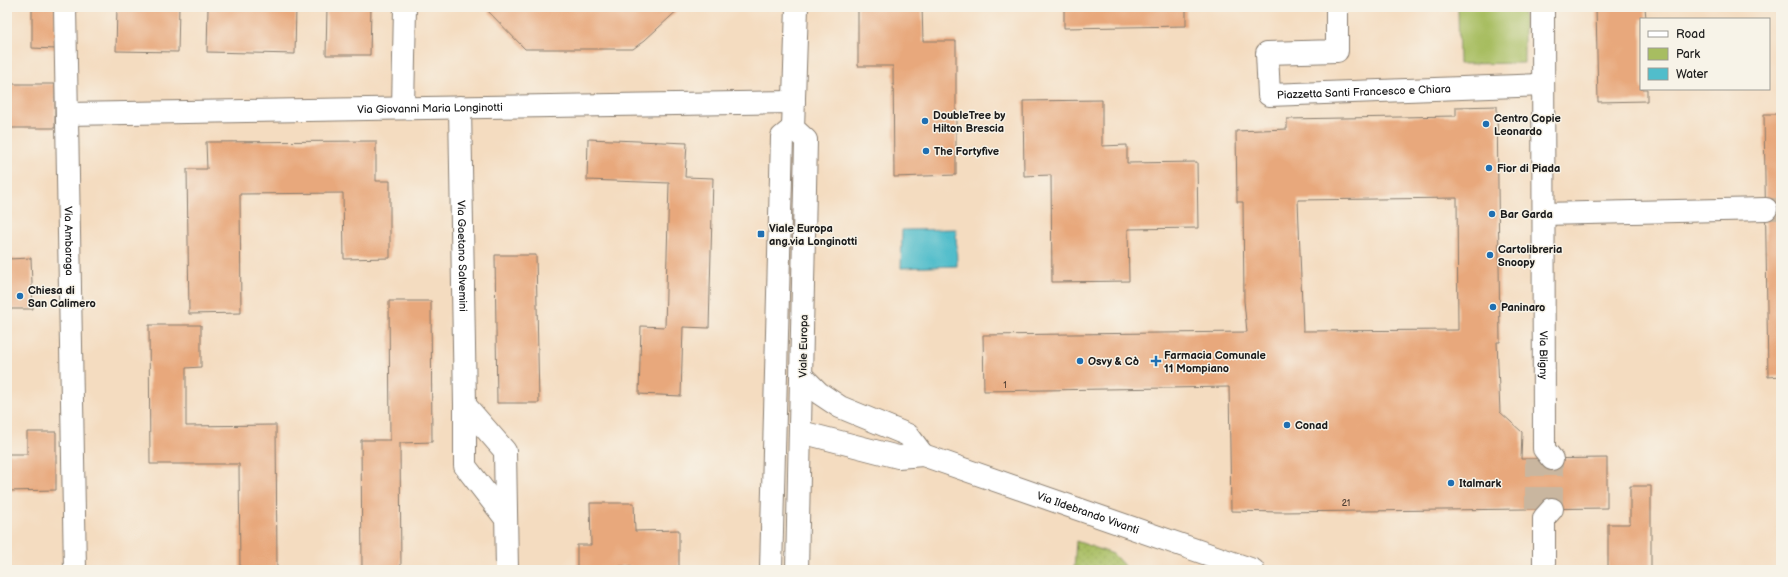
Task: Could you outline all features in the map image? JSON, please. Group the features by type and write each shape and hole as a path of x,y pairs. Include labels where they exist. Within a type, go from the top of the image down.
{"street":[{"name":"Via Ambaraga","path":"65,7 75,570"},
{"path":"403,108 405,7"},
{"path":"771,570 782,137 793,128 797,7"},
{"name":"Piazzetta Santi Francesco e Chiara","path":"1337,7 1337,51 1267,53 1269,95 1543,85"},
{"name":"Via Bligny","path":"1543,7 1544,456"},
{"name":"Via Giovanni Maria Longinotti","path":"67,114 794,102"},
{"name":"Via Gaetano Salvemini","path":"460,107 465,466 506,519"},
{"name":"Viale Europa","path":"793,128 806,140 797,570"},
{"path":"1543,214 1766,210"},
{"path":"778,321 788,339 785,411 793,426 801,432"},
{"path":"802,376 819,393 840,407 908,435 923,455"},
{"path":"465,405 505,451 507,570"},
{"name":"Via Ildebrando Vivanti","path":"801,432 898,457 923,455 1253,570"},
{"path":"1544,512 1544,570"}],"green space":[{"path":"1458,7 1524,7 1524,63 1459,64"},
{"path":"1076,541 1113,554 1128,570 1074,570"}],"water":[{"path":"956,229 957,266 901,268 902,230"}],"building":[{"path":"32,7 55,7 56,49 32,48"},
{"path":"117,7 179,7 178,52 116,51"},
{"path":"208,7 296,7 295,54 207,52"},
{"path":"327,7 371,7 370,55 326,55"},
{"path":"484,7 681,7 633,49 525,49"},
{"name":"DoubleTree by Hilton Brescia","path":"858,7 922,7 923,41 956,41 956,175 894,177 893,66 858,66"},
{"path":"1064,7 1186,7 1186,26 1064,28"},
{"path":"1596,7 1645,7 1646,18 1640,18 1640,90 1647,90 1647,101 1598,102"},
{"path":"7,84 55,84 55,128 7,128"},
{"path":"1102,100 1102,146 1127,145 1127,163 1197,162 1198,228 1128,229 1129,281 1052,282 1051,175 1024,176 1023,101"},
{"path":"1497,106 1500,342 1497,342 1500,412 1522,432 1521,459 1607,458 1607,508 1281,512 1231,511 1229,387 984,391 983,335 1247,332 1244,301 1243,202 1237,202 1236,131 1287,129 1287,119 1456,116 1456,107","holes":["1457,198 1458,330 1303,331 1298,200"]},
{"path":"1764,114 1781,114 1781,376 1768,377"},
{"path":"588,139 687,143 685,177 713,178 709,328 683,327 681,396 639,394 641,326 665,327 669,183 587,180"},
{"path":"376,141 376,181 390,181 390,258 344,259 343,193 240,194 241,313 189,314 187,169 207,169 206,142"},
{"path":"495,255 536,255 539,403 497,403"},
{"name":"Chiesa di San Calimero","path":"31,258 33,309 7,309 7,259"},
{"path":"389,301 431,301 432,442 400,443 401,570 362,570 361,440 390,440"},
{"path":"149,325 201,325 201,367 186,368 186,426 276,425 277,570 240,570 239,464 150,464"},
{"path":"27,432 56,432 56,490 7,491 7,454 27,454"},
{"path":"1630,486 1651,486 1651,570 1608,570 1608,524 1630,524"},
{"path":"590,503 634,503 635,531 679,530 679,570 631,570 631,566 620,566 620,570 577,570 577,545 591,545"},
{"path":"472,568 472,570 437,570 437,569"}],"tunnel":[{"path":"1766,209 1781,209"},
{"path":"1536,459 1536,509"},
{"path":"1552,459 1552,509"}],"place":[{"name":"DoubleTree by Hilton Brescia","path":"925,121"},
{"name":"Centro Copie Leonardo","path":"1486,124"},
{"name":"The Fortyfive","path":"926,151"},
{"name":"Fior di Piada","path":"1489,168"},
{"name":"Bar Garda","path":"1492,214"},
{"name":"Viale Europa ang.via Longinotti","path":"761,234"},
{"name":"Cartolibreria Snoopy","path":"1490,255"},
{"name":"Chiesa di San Calimero","path":"20,296"},
{"name":"Paninaro","path":"1493,307"},
{"name":"Osvy & Cò","path":"1080,361"},
{"name":"Farmacia Comunale 11 Mompiano","path":"1156,361"},
{"name":"Conad","path":"1287,425"},
{"name":"Italmark","path":"1451,483"}]}
